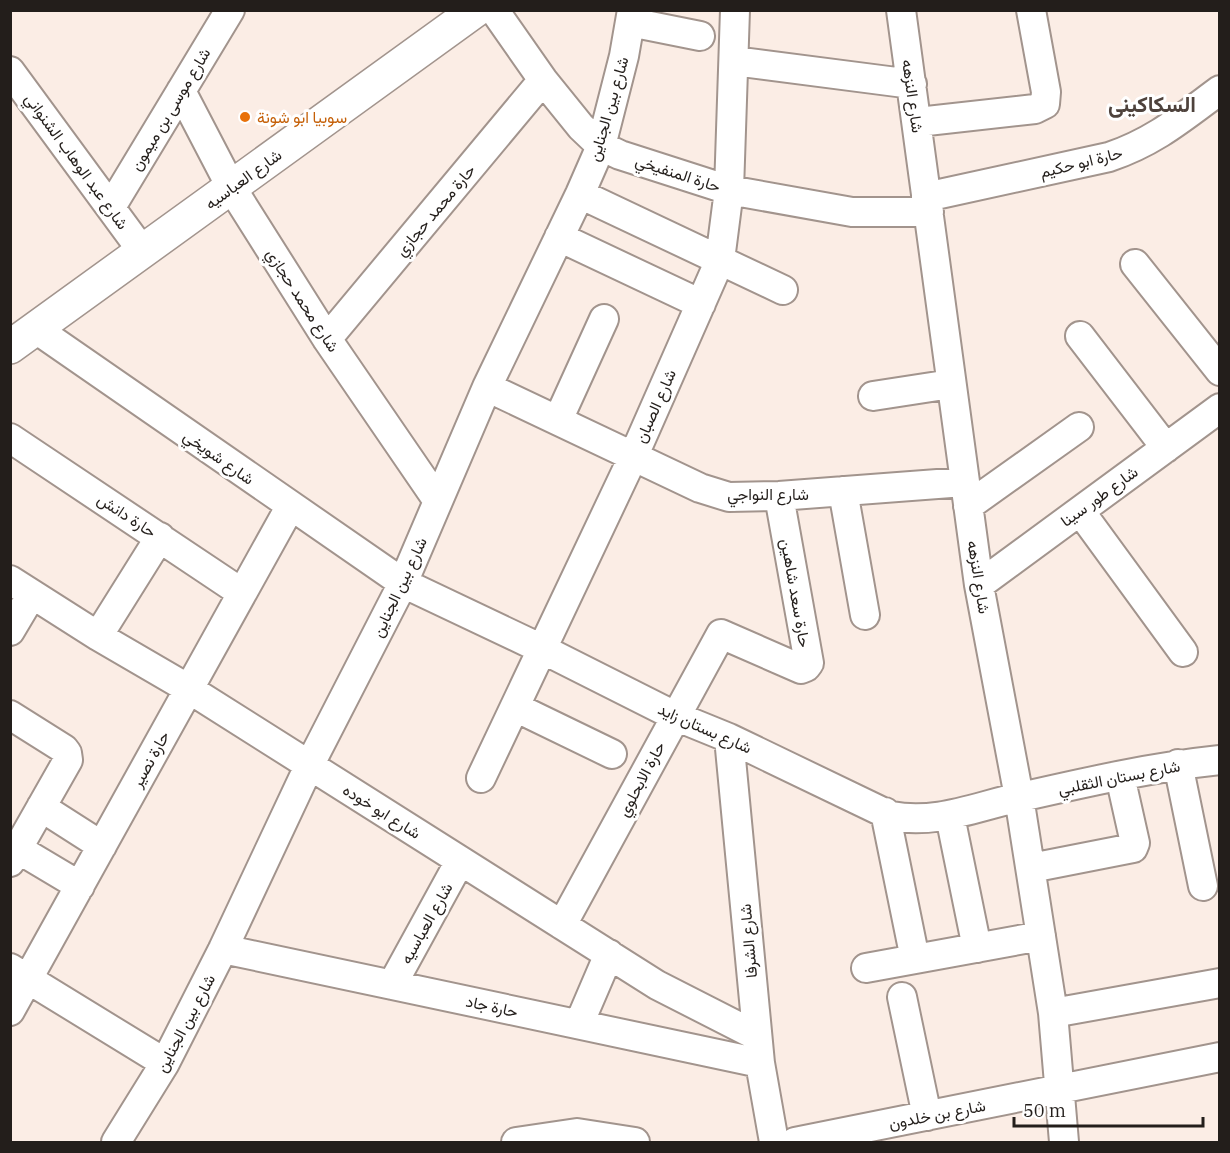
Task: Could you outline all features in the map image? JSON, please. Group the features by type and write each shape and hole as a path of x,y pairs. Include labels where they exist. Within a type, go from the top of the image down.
{"main road":[{"name":"شارع العباسيه","path":"10,347 476,10"}],"street":[{"name":"شارع موسى بن ميمون","path":"111,207 230,10"},
{"name":"حارة المنفيخي","path":"494,10 543,80 581,127 600,146 729,190 852,212 928,205"},
{"name":"شارع الصبان","path":"482,778 634,455 720,260 729,190 735,10"},
{"name":"شارع النزهه","path":"902,10 979,585 1019,797 1053,1013 1064,1143"},
{"path":"918,122 1035,109 1045,104 1046,93 1031,10"},
{"path":"631,16 700,36"},
{"name":"شارع بين الجناين","path":"116,1143 165,1063 224,949 309,766 403,583 487,387 580,194 600,146 624,56 631,16"},
{"path":"734,61 912,84"},
{"name":"شارع عبد الوهاب الشنواني","path":"10,71 143,252"},
{"name":"حارة محمد حجازي","path":"327,339 543,80"},
{"name":"حارة ابو حكيم","path":"928,205 1128,150 1148,142 1220,90"},
{"name":"شارع محمد حجازي","path":"181,92 231,187 327,339 438,501"},
{"path":"580,194 783,290"},
{"path":"559,237 701,304"},
{"path":"1135,264 1220,371"},
{"path":"558,420 604,319"},
{"name":"شارع شويخي","path":"36,328 290,507 403,583"},
{"path":"1080,336 1166,448"},
{"path":"873,396 951,384"},
{"name":"شارع النواجي","path":"487,387 700,488 729,497 843,491 966,494"},
{"name":"شارع طور سينا","path":"979,585 1220,408"},
{"path":"966,494 1079,427"},
{"name":"حارة دانش","path":"10,438 242,593"},
{"path":"843,491 865,615"},
{"name":"حارة سعد شاهين","path":"720,634 801,669 806,668 809,663 779,496"},
{"name":"حارة نصير","path":"10,1011 19,973 80,886 290,507"},
{"path":"1080,511 1183,652"},
{"path":"98,636 160,537"},
{"name":"شارع بستان زايد","path":"403,583 675,716 729,738 885,812 906,819 950,816 1019,797"},
{"path":"10,631 21,587"},
{"name":"شارع ابو خوده","path":"21,587 98,636 189,689 759,1050"},
{"name":"حارة الابحلوي","path":"562,925 720,634"},
{"path":"515,707 612,754"},
{"path":"10,715 64,749 68,760 14,856 80,886"},
{"name":"شارع الشرفا","path":"729,738 759,1050 774,1143"},
{"name":"شارع بستان الثقلبي","path":"1019,797 1178,764 1220,760"},
{"path":"1178,764 1203,886"},
{"path":"1031,868 1129,851 1133,848 1135,843 1120,776"},
{"path":"41,807 102,846"},
{"path":"885,812 915,959"},
{"path":"950,816 977,948"},
{"name":"شارع العباسيه","path":"392,985 460,861"},
{"path":"866,968 1041,936"},
{"name":"حارة جاد","path":"224,949 579,1024 759,1050"},
{"path":"579,1024 609,954"},
{"path":"19,973 165,1063"},
{"path":"1053,1013 1220,983"},
{"path":"902,997 927,1116"},
{"name":"شارع بن خلدون","path":"795,1143 1220,1057"},
{"path":"516,1143 577,1133 634,1143"}],"place":[{"name":"سوبيا ابو شونة","path":"245,117"}],"district":[{"name":"السكاكينى","path":"1152,103"}]}
